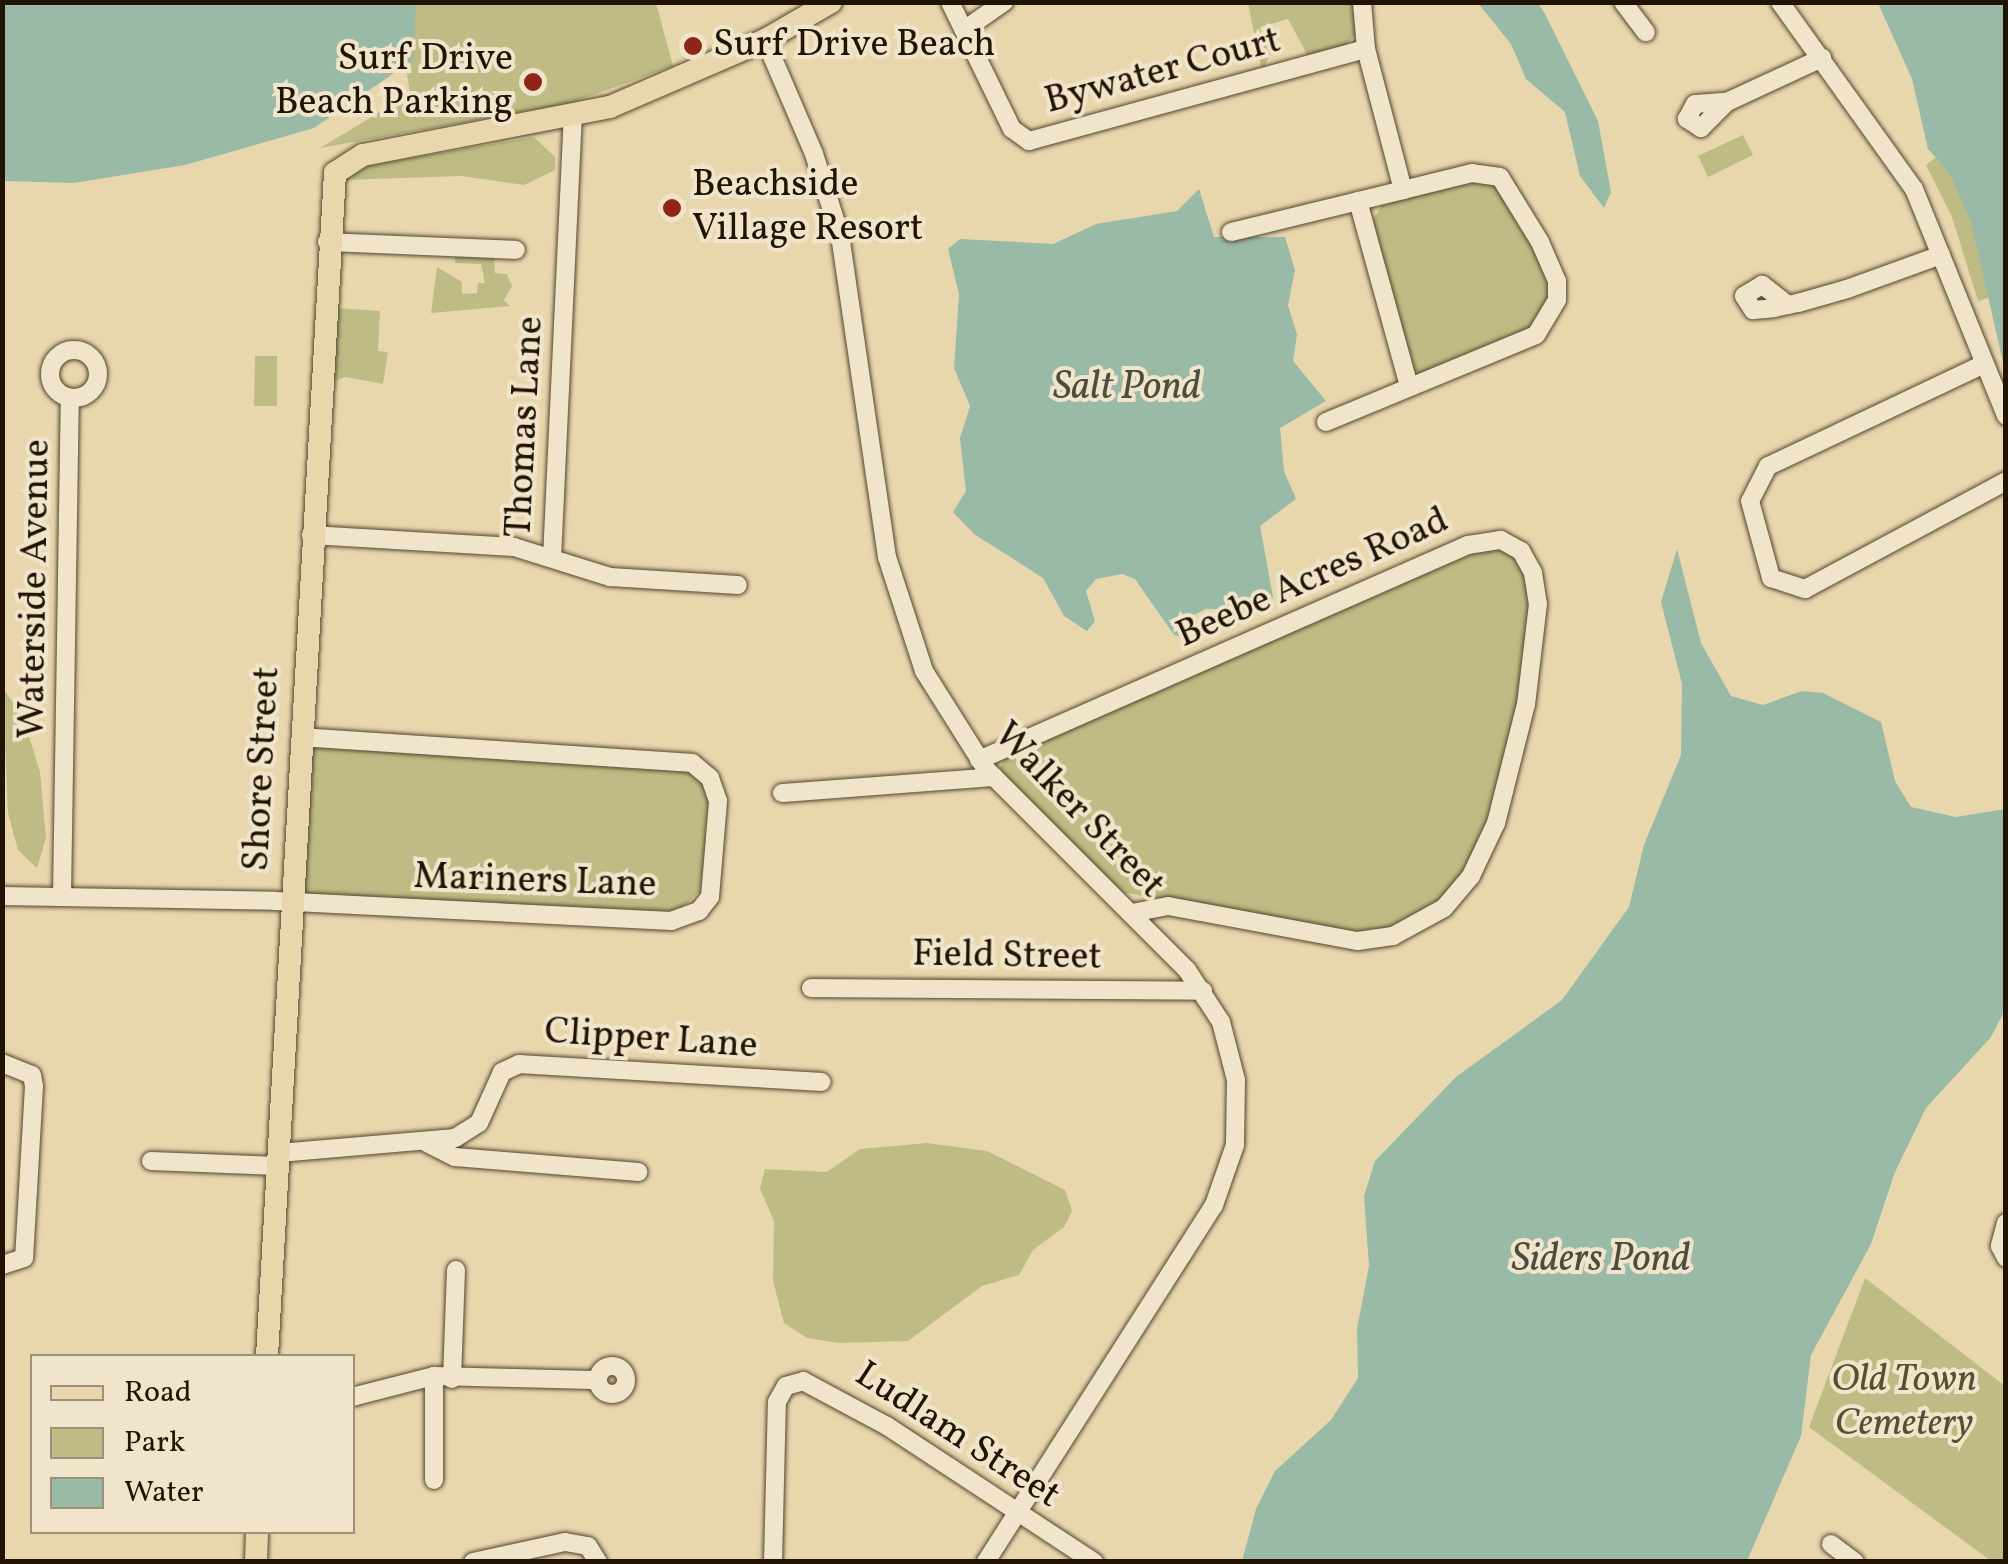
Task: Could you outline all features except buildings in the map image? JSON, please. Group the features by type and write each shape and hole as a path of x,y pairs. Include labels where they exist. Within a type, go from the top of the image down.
{"main road":[{"path":"573,118 765,40 831,2"},
{"name":"Shore Street","path":"267,1354 331,184 340,167 363,154 573,118"},
{"path":"256,1562 257,1534"}],"street":[{"name":"Bywater Court","path":"950,2 1012,129 1028,140 1366,49"},
{"path":"964,30 1004,2"},
{"path":"1362,2 1366,49 1403,190"},
{"path":"1623,2 1646,32"},
{"path":"1780,2 1900,165 2006,416"},
{"name":"Walker Street","path":"765,40 814,154 840,235 897,600 932,686 994,777 1203,990 1221,1022 1236,1080 1236,1134 1226,1177 1186,1254 986,1562"},
{"path":"1727,102 1822,58"},
{"name":"Thomas Lane","path":"311,535 501,546 552,558 573,118"},
{"path":"1231,232 1472,173 1500,177 1527,216 1558,290 1552,317 1536,335 1326,422"},
{"path":"1358,201 1409,386"},
{"path":"327,242 516,250"},
{"path":"1788,305 1941,255"},
{"path":"1982,364 1768,466 1750,501 1767,570 1777,583 1797,590 2006,481"},
{"name":"Waterside Avenue","path":"62,896 70,403"},
{"name":"Beebe Acres Road","path":"979,760 1468,545 1501,540 1521,551 1533,573 1538,604 1526,704 1496,823 1472,876 1444,908 1393,936 1357,941 1168,906 1131,913"},
{"path":"552,558 610,577 738,585"},
{"name":"Mariners Lane","path":"2,896 291,902 683,920 710,897 718,812 710,778 673,757 301,737"},
{"path":"782,792 994,777"},
{"name":"Field Street","path":"811,988 1203,990"},
{"path":"2,1063 32,1075 34,1086 24,1258 2,1265"},
{"name":"Clipper Lane","path":"151,1161 278,1160 397,1139 427,1142 455,1138 479,1123 502,1072 519,1064 821,1082"},
{"path":"427,1142 455,1157 638,1172"},
{"path":"2003,1231 2006,1258"},
{"path":"434,1480 456,1270"},
{"path":"355,1395 443,1378 593,1380"},
{"name":"Ludlam Street","path":"774,1562 782,1390 797,1382 817,1386 1094,1562"},
{"path":"473,1562 565,1542 588,1546 598,1562"},
{"path":"1832,1544 1855,1562"}],"green space":[{"name":"Surf Drive Beach Parking","path":"397,3 656,3 673,66 571,103 320,148 410,94"},
{"path":"1248,3 1355,3 1358,33 1338,51 1309,58 1288,19 1260,27 1264,42 1274,46 1262,72"},
{"path":"1743,135 1753,155 1708,177 1698,156"},
{"path":"534,137 555,157 555,170 524,185 461,176 345,180 369,165"},
{"path":"1943,152 2001,294 1978,301 1952,217 1926,165"},
{"path":"1462,180 1491,181 1507,193 1553,288 1538,328 1423,375 1412,369 1371,223 1384,202"},
{"path":"456,252 494,258 495,273 507,274 512,286 504,300 510,306 431,313 437,267 462,282 462,294 477,293 478,283 485,283 481,264 455,263"},
{"path":"338,308 380,311 378,351 388,352 383,384 345,377 333,382"},
{"path":"255,356 277,356 277,406 254,406"},
{"path":"1500,548 1518,559 1531,590 1522,689 1482,837 1453,889 1417,919 1364,936 1121,892 999,770 1005,757 1475,550"},
{"path":"3,688 24,720 40,772 46,838 37,868 18,850 8,813"},
{"path":"310,746 686,769 703,784 711,810 700,891 673,915 303,897"},
{"path":"927,1143 987,1151 1065,1190 1072,1211 1064,1227 1033,1250 1019,1275 982,1286 908,1341 838,1343 807,1338 784,1323 773,1281 774,1221 760,1189 765,1169 827,1172 860,1149"},
{"name":"Old Town Cemetery","path":"1865,1278 2005,1386 2005,1561 1991,1561 1809,1427"}],"water":[{"path":"3,2 416,3 413,60 314,128 185,165 74,183 3,181"},
{"path":"1478,3 1538,3 1545,14 1598,121 1611,192 1604,208 1580,176 1565,112 1526,79 1511,44"},
{"path":"1878,3 2005,3 2005,371 1971,222 1950,174 1928,149 1912,79"},
{"name":"Salt Pond","path":"1199,189 1214,237 1285,237 1295,270 1288,305 1297,335 1293,361 1326,401 1280,428 1284,471 1296,499 1260,526 1273,597 1268,610 1206,609 1192,616 1183,637 1174,635 1135,579 1122,574 1096,579 1086,591 1095,621 1087,631 1064,616 1043,578 974,534 953,512 966,491 960,438 970,406 954,368 959,294 948,249 960,239 1053,244 1096,224 1177,211"},
{"name":"Siders Pond","path":"1677,549 1701,643 1731,696 1763,705 1802,691 1823,693 1881,722 1895,781 1911,807 1956,817 2005,809 2005,1010 1991,1037 1926,1108 1895,1172 1871,1244 1811,1355 1801,1436 1747,1561 1242,1561 1256,1509 1275,1471 1331,1420 1358,1378 1357,1329 1369,1266 1364,1196 1375,1161 1456,1077 1562,1000 1629,907 1644,845 1681,755 1682,684 1661,602"}],"place":[{"name":"Surf Drive Beach","path":"693,46"},
{"name":"Surf Drive Beach Parking","path":"533,82"},
{"name":"Beachside Village Resort","path":"672,208"}]}
